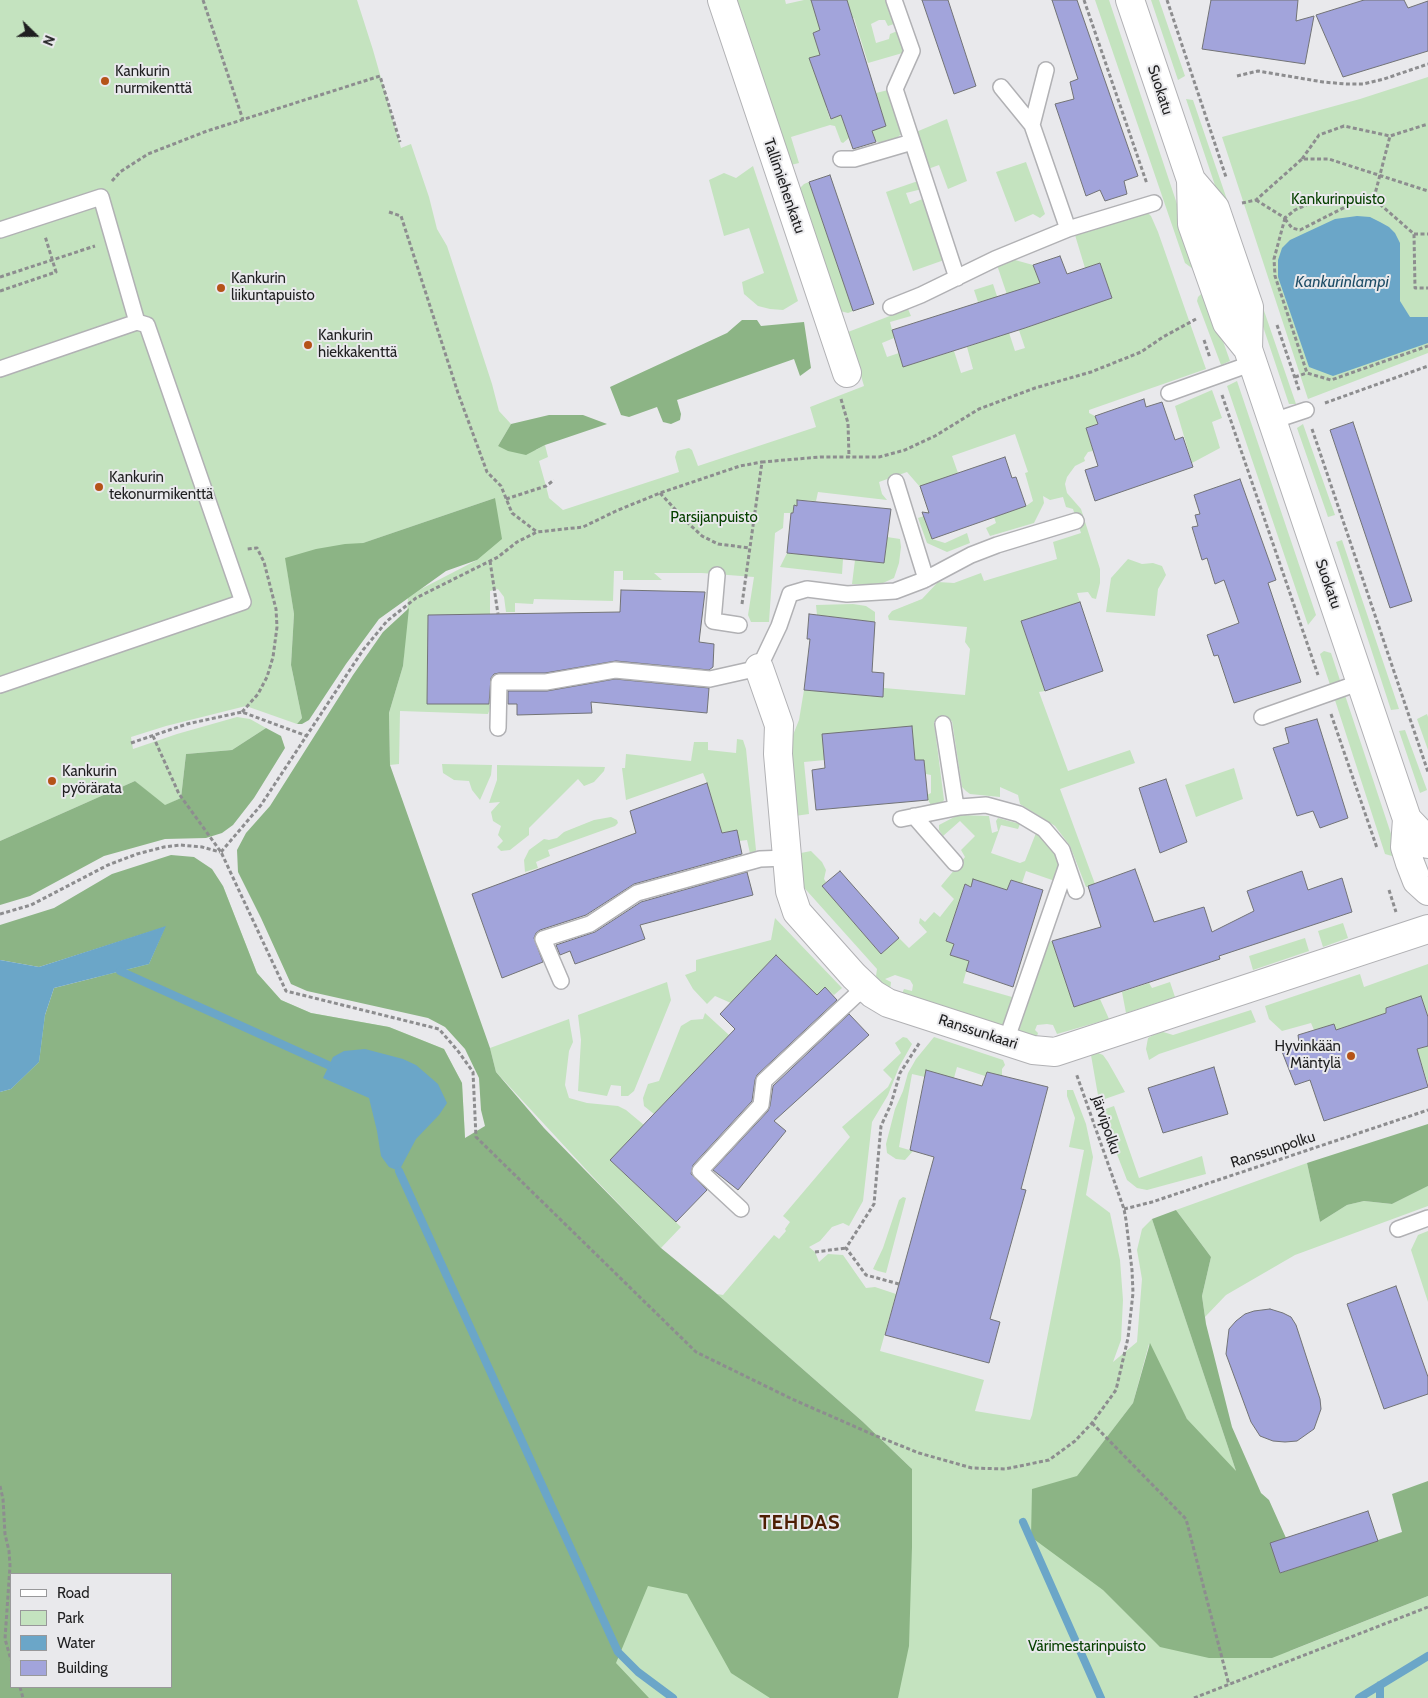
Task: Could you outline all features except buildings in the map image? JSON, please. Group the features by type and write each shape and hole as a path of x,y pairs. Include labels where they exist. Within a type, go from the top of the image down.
{"street":[{"name":"Tallimiehenkatu","path":"722,0 847,373"},
{"name":"Suokatu","path":"1130,0 1191,180 1192,224 1227,323 1251,356 1407,819 1405,846 1416,881 1428,891"},
{"name":"Ranssunkaari","path":"759,668 779,724 778,754 790,892 797,912 854,976 873,994 888,1003 1006,1041 1043,1051 1055,1052 1418,932"},
{"name":"Suokatu","path":"1407,819 1427,840 1428,844"}],"lane":[{"path":"894,0 912,51 895,89 957,278"},
{"path":"1032,125 1046,70"},
{"path":"1001,87 1032,125 1068,230"},
{"path":"841,159 854,159 912,142"},
{"path":"0,230 101,197 137,322"},
{"path":"891,306 921,295 995,258 1068,230 1154,202"},
{"path":"0,369 137,322 147,324 243,602 0,685"},
{"path":"1169,393 1216,377 1251,356"},
{"path":"1273,421 1306,410"},
{"path":"896,482 926,579"},
{"path":"498,728 499,682 546,682 615,670 710,680 759,668 779,626 790,594 807,589 847,594 895,591 926,579 971,555 1076,521"},
{"path":"718,576 713,621 739,625"},
{"path":"1262,717 1362,682"},
{"path":"943,724 956,808"},
{"path":"955,863 908,818 956,808 986,805 1019,814 1044,829 1062,850 1076,891"},
{"path":"561,981 543,939 590,924 637,893 760,859 787,858"},
{"path":"1006,1041 1067,865"},
{"path":"741,1209 700,1171 761,1105 764,1081 855,996 867,988"},
{"path":"1398,1229 1428,1218"}],"path":[{"path":"203,0 243,120"},
{"path":"1084,0 1154,202"},
{"path":"1167,0 1229,186"},
{"path":"1237,76 1258,72 1323,82 1363,84 1428,64"},
{"path":"101,197 108,185 120,172 148,154 207,131 380,76 400,142"},
{"path":"1236,204 1256,200 1302,159 1320,135 1344,126 1390,136 1428,124"},
{"path":"1374,199 1390,136"},
{"path":"1302,159 1329,159 1428,191"},
{"path":"1307,372 1275,276 1274,259 1285,218 1295,210 1314,200 1330,199 1353,203"},
{"path":"1256,200 1285,218 1292,228 1300,230 1353,203 1374,199"},
{"path":"1374,199 1414,234 1428,234"},
{"path":"389,212 401,216 458,393 487,472 501,486 512,513 536,532"},
{"path":"0,290 56,272 39,217"},
{"path":"1414,234 1415,288 1428,288"},
{"path":"0,277 112,240"},
{"path":"1194,311 1199,327"},
{"path":"1275,316 1428,772"},
{"path":"221,852 261,805 362,650 387,621 416,598 498,557 517,542 536,532 583,527 660,493 740,466 762,462 820,457 879,457 905,450 935,436 979,409 1035,388 1091,372 1141,352 1163,337 1196,319"},
{"path":"1202,335 1379,853"},
{"path":"1295,377 1307,372 1331,380 1428,346"},
{"path":"1306,410 1428,366"},
{"path":"739,625 762,462"},
{"path":"506,499 546,486 554,480"},
{"path":"660,493 702,536 718,544 750,548"},
{"path":"227,554 257,548 264,562 276,609 277,627 273,657 267,677 258,694 242,712"},
{"path":"490,561 498,614"},
{"path":"132,743 187,724 242,712 307,736"},
{"path":"153,736 179,794 221,852"},
{"path":"0,914 31,905 108,865 146,852 164,847 180,846 202,847 221,852"},
{"name":"Järvipolku","path":"221,852 286,991 438,1029 458,1051 472,1072 476,1137 696,1352 792,1399 874,1435 919,1453 972,1468 1005,1469 1049,1460 1075,1441 1092,1423 1116,1390 1128,1338 1132,1270 1124,1209 1068,1049"},
{"path":"1387,881 1393,909 1405,926 1418,932"},
{"path":"846,1248 874,1204 881,1126 891,1104 900,1073 934,1018"},
{"name":"Ranssunpolku","path":"1124,1209 1152,1202 1428,1110"},
{"path":"815,1252 846,1248"},
{"path":"846,1248 866,1275 899,1284"},
{"path":"1092,1423 1186,1519 1228,1685"},
{"path":"0,1486 4,1499 5,1534 10,1566 5,1639 10,1656"},
{"path":"1194,1698 1428,1607"}],"green space":[{"name":"Kankurin liikuntapuisto","path":"0,0 357,0 401,148 411,144 429,197 437,229 447,246 499,411 511,424 498,446 536,450 545,445 548,457 539,461 549,498 563,510 679,472 675,457 677,451 689,448 692,450 698,466 816,427 810,407 864,386 848,332 908,309 911,316 890,322 894,338 882,343 887,357 899,353 903,367 954,351 961,373 973,369 967,347 1002,335 990,299 978,302 974,290 993,284 1015,351 1025,348 997,265 1015,260 1033,265 1040,283 1025,328 1112,298 1100,263 1085,268 1075,235 1148,213 1158,232 1206,369 1089,410 1089,413 1095,416 1098,424 1086,428 1093,451 1088,452 1084,458 1085,461 1075,466 1067,477 1065,484 1067,493 1081,509 1100,569 1100,583 1096,599 1092,598 1088,592 1077,593 1080,602 1021,621 1045,691 1039,692 1068,771 1130,750 1135,763 1060,789 1095,884 1086,887 1070,846 1055,826 1020,804 1018,795 1000,787 1000,797 970,794 962,787 952,721 934,722 944,800 940,805 932,807 928,800 927,795 931,793 931,775 926,774 924,760 825,760 804,762 809,814 795,816 792,813 791,740 799,720 804,690 883,697 884,688 965,695 970,649 965,642 967,627 889,620 888,616 892,611 922,599 938,582 954,583 981,573 984,581 1057,559 1053,542 1081,533 1073,509 1066,507 1063,497 1050,500 1043,496 1044,503 1034,523 990,536 986,528 996,523 994,517 1026,506 1033,501 1025,473 1028,472 1015,434 952,456 958,473 920,487 907,472 879,482 882,494 887,500 818,492 816,501 798,500 797,506 794,505 793,513 784,513 783,528 775,533 769,622 751,622 748,615 754,577 702,573 654,573 662,580 623,580 623,571 614,571 613,601 534,599 533,604 515,603 515,612 506,612 504,597 498,589 490,591 490,614 428,615 427,704 488,704 488,673 492,673 492,703 488,714 400,711 399,764 390,765 389,713 403,666 408,598 421,589 477,560 495,498 287,569 294,614 291,665 302,718 297,724 246,706 166,726 131,737 133,749 237,717 250,719 266,728 232,750 186,754 181,798 164,806 135,781 0,841"},
{"path":"736,0 785,0 786,4 804,0 811,0 812,3 822,0 891,0 897,23 888,26 885,20 879,20 871,24 876,43 889,39 890,34 900,30 906,52 868,63 854,18 813,33 820,55 809,58 828,106 826,107 830,119 841,115 849,138 843,143 835,126 830,125 791,137 799,163 791,165"},
{"path":"1095,0 1109,0 1198,267 1193,269 1185,263"},
{"path":"1151,0 1159,0 1185,76 1178,80"},
{"name":"Kankurinpuisto","path":"1428,77 1428,353 1308,399 1222,137 1360,99"},
{"path":"888,90 902,133 898,137 880,143 876,141 872,131 886,126 876,93"},
{"path":"1186,99 1193,100 1238,232 1233,239"},
{"path":"947,119 967,181 948,189 939,165 928,169 916,132"},
{"path":"1026,162 1045,214 1040,218 1033,214 1015,222 996,172"},
{"path":"753,166 798,301 783,310 758,306 744,294 742,282 764,273 749,228 724,236 709,180 724,173 736,178"},
{"path":"918,181 922,189 906,193 910,204 925,198 947,259 913,271 886,192"},
{"path":"809,182 853,311 848,313 840,311 799,189"},
{"path":"1242,264 1249,267 1296,404 1289,404"},
{"path":"1205,290 1230,361 1221,365 1197,301 1198,297"},
{"path":"742,320 757,320 761,326 804,322 811,368 800,376 794,359 677,400 681,414 680,420 671,424 663,422 657,407 629,417 621,415 610,387 727,333"},
{"path":"1237,381 1316,615 1308,625 1227,386"},
{"path":"1212,390 1222,418 1212,422 1220,448 1192,463 1175,406"},
{"path":"549,415 583,415 607,424 545,445 526,455 508,451 498,446 511,424"},
{"path":"1303,424 1335,515 1328,517 1297,428"},
{"path":"495,498 502,539 477,560 446,571 379,619 309,720 302,724 297,724 302,718 291,665 294,614 285,558 316,549 363,543"},
{"path":"924,516 932,539 945,543 967,533 970,543 947,552 927,543 918,518"},
{"path":"887,537 900,539 899,563 894,578 883,583 852,584 855,560 884,563"},
{"path":"1342,540 1399,709 1391,710 1336,542"},
{"path":"787,553 843,559 842,574 780,567"},
{"path":"1128,559 1142,564 1153,563 1162,566 1166,575 1158,589 1155,616 1106,612 1111,578"},
{"path":"853,604 866,606 875,612 875,622 817,615 816,605"},
{"path":"409,608 403,666 389,713 390,765 490,1048 496,1072 544,1128 661,1248 717,1294 862,1421 912,1469 909,1646 898,1698 770,1698 731,1673 687,1594 648,1586 616,1663 649,1698 0,1698 0,1092 11,1089 39,1062 45,1015 54,988 149,964 165,927 39,967 0,960 0,925 54,908 112,874 171,855 194,857 212,869 223,886 257,973 281,1000 311,1013 389,1027 444,1049 462,1083 465,1138 485,1126 481,1110 479,1078 465,1049 445,1027 428,1018 307,991 291,984 238,872 237,850 246,833 270,806 353,675 383,632"},
{"path":"1324,651 1331,653 1399,858 1385,854 1320,654"},
{"path":"1427,714 1428,717 1428,750 1417,719"},
{"path":"266,728 281,736 285,748 254,798 233,825 222,833 206,838 165,839 104,856 30,896 0,905 0,841 135,781 165,805 181,798 186,754 232,750"},
{"path":"1405,730 1427,790 1420,793 1399,731"},
{"path":"737,739 743,740 746,749 756,850 755,855 751,858 747,840 739,841 737,830 722,833 703,773 626,800 622,768 625,768 626,754 691,761 694,742 708,742 708,750 736,753"},
{"path":"442,764 492,765 491,775 480,800 472,790 469,781 454,780 443,773"},
{"path":"497,765 605,767 604,771 594,782 584,786 578,779 529,828 529,835 510,850 501,851 497,847 503,841 498,835 501,826 493,821 491,812 500,802 489,803 497,780"},
{"path":"1234,768 1243,799 1196,817 1185,785"},
{"path":"958,815 989,816 992,833 998,831 996,821 998,818 1020,824 1018,829 1001,825 991,853 1020,863 1025,861 1036,833 1053,849 1057,859 1059,870 1055,881 1026,871 1022,883 1011,880 1007,890 965,885 946,941 954,944 950,955 969,961 963,983 1012,997 1006,1023 1001,1028 901,996 904,989 912,991 913,985 910,980 895,975 885,979 891,982 890,991 880,983 876,976 877,969 799,882 796,854 811,851 822,862 826,870 824,879 826,882 822,886 881,954 899,938 909,948 927,932 919,923 920,918 925,922 934,912 940,917 954,899 941,886 965,857 961,850 975,836 960,821 943,836 939,830 939,825"},
{"path":"611,817 617,820 618,823 615,826 548,850 550,856 536,862 538,868 525,872 524,860 529,850 544,839 557,838 564,832 594,820"},
{"name":"Värimestarinpuisto","path":"223,886 257,973 281,1000 311,1013 389,1027 444,1049 462,1083 465,1138 912,1469 862,1421 717,1294 723,1295 774,1235 779,1239 786,1231 785,1229 790,1222 783,1216 850,1137 842,1127 888,1087 892,1079 883,1070 901,1053 895,1043 903,1037 907,1038 912,1044 899,1067 888,1095 872,1122 863,1201 849,1226 843,1223 832,1227 820,1241 809,1247 815,1252 819,1262 828,1254 843,1255 866,1288 875,1287 896,1294 880,1351 984,1380 975,1411 1030,1420 1084,1150 1069,1147 1075,1118 1067,1096 1067,1090 1073,1090 1086,1124 1093,1157 1086,1195 1110,1213 1120,1260 1123,1300 1121,1340 1113,1362 1137,1342 1142,1279 1137,1250 1142,1229 1152,1219 1248,1507 1290,1651 1428,1596 1428,1698 0,1698 0,1092 11,1089 45,1015","holes":["1149,1344 1187,1419 1078,1475 1133,1403"]},
{"path":"775,918 842,988 834,995 825,987 817,995 776,955 731,1003 715,996 707,1004 693,989 685,975 696,971 696,960 771,940"},
{"path":"1343,923 1348,938 1323,947 1318,931"},
{"path":"1305,938 1309,951 1253,970 1249,956"},
{"path":"1052,941 1074,1007 1100,999 1109,1019 1057,1034 1053,1025 1037,1025 1035,1030 1038,1033 1036,1039 1018,1034 1047,943"},
{"path":"1428,964 1428,1017 1421,996 1386,1008 1386,1013 1336,1030 1334,1024 1314,1030 1311,1023 1282,1031 1269,1019 1265,1006 1360,974 1364,987"},
{"path":"667,982 671,1000 634,1091 628,1096 621,1096 621,1086 611,1085 607,1096 578,1091 581,1040 578,1015"},
{"path":"1170,982 1175,997 1126,1013 1122,992 1149,983 1152,988"},
{"path":"1251,1010 1256,1022 1159,1054 1149,1060 1146,1049 1148,1038 1160,1031 1173,1035"},
{"path":"705,1013 729,1035 654,1114 644,1106 643,1098 648,1084 659,1081 681,1026 691,1020 703,1019"},
{"path":"569,1019 573,1042 569,1051 565,1085 569,1098 587,1103 618,1106 644,1125 610,1160 681,1227 661,1248 496,1072 490,1048"},
{"path":"934,1037 1003,1060 1005,1065 1002,1069 1002,1076 987,1072 985,1076 957,1067 954,1078 925,1077 912,1074 899,1147 913,1151 905,1160 896,1159 887,1153 886,1144 895,1109 908,1073 916,1059"},
{"path":"1428,1046 1428,1084 1417,1049"},
{"path":"1098,1053 1103,1055 1108,1062 1125,1092 1099,1101 1091,1055"},
{"path":"1114,1106 1139,1178 1202,1156 1206,1174 1147,1190 1137,1188 1127,1180 1100,1111"},
{"path":"1428,1124 1428,1186 1392,1204 1364,1201 1347,1205 1320,1222 1307,1163"},
{"path":"1307,1163 1320,1222 1347,1205 1364,1201 1392,1204 1428,1186 1428,1206 1295,1255 1226,1295 1205,1317 1202,1296 1211,1257 1176,1210"},
{"path":"903,1197 906,1198 886,1273 878,1271 873,1269 883,1248 899,1200"},
{"path":"1176,1210 1211,1257 1202,1296 1206,1324 1232,1427 1261,1493 1269,1500 1286,1538 1271,1543 1280,1573 1402,1532 1392,1494 1428,1481 1428,1596 1272,1658 1209,1658 1160,1647 1103,1590 1031,1537 1032,1489 1077,1476 1133,1403 1150,1343 1187,1419 1236,1471 1152,1219"},
{"path":"1428,1231 1428,1302 1411,1250 1418,1235"}],"water":[{"name":"Kankurinlampi","path":"1357,216 1370,217 1389,227 1395,233 1400,243 1400,301 1410,317 1428,317 1428,343 1333,376 1309,367 1278,277 1278,260 1282,248 1290,240 1335,219"},
{"path":"166,926 149,964 54,988 45,1015 39,1062 11,1089 0,1092 0,960 39,967"},
{"path":"365,1049 403,1059 416,1065 438,1084 447,1103 439,1115 416,1139 399,1171 389,1167 381,1156 369,1098 323,1078 333,1057 344,1051"}],"waterway":[{"path":"120,971 328,1065"},
{"path":"399,1171 618,1652 638,1672 673,1698"},
{"path":"1023,1522 1101,1698"},
{"path":"1359,1698 1428,1656"},
{"path":"1380,1685 1380,1698"}],"place":[{"name":"Kankurin nurmikenttä","path":"105,81"},
{"name":"Kankurin liikuntapuisto","path":"221,288"},
{"name":"Kankurin hiekkakenttä","path":"308,345"},
{"name":"Kankurin tekonurmikenttä","path":"99,487"},
{"name":"Kankurin pyörärata","path":"52,781"},
{"name":"Hyvinkään Mäntylä","path":"1351,1056"}],"district":[{"name":"TEHDAS","path":"800,1523"}],"park label":[{"name":"Parsijanpuisto","path":"714,518"}]}
